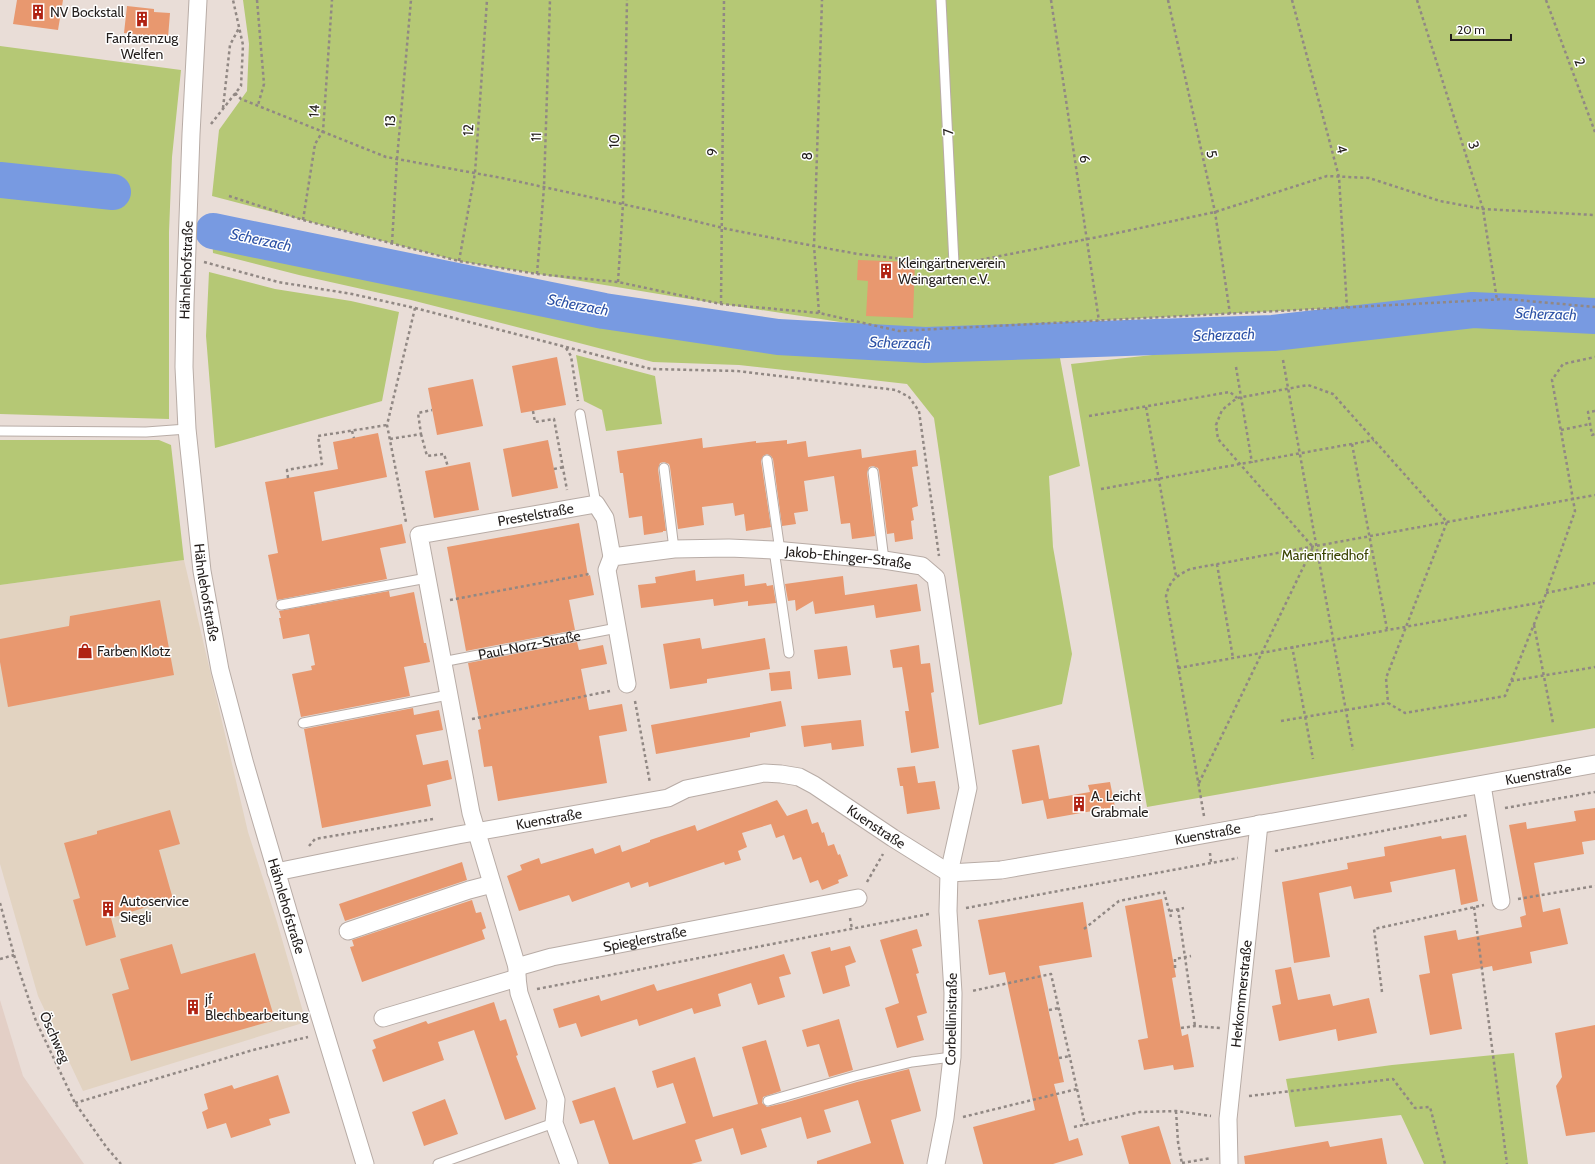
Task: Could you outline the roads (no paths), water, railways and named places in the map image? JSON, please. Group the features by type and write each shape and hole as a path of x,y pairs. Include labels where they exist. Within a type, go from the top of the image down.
{"street":[{"name":"Hähnlehofstraße","path":"198,0 191,134 184,367 187,429 202,571 220,670 244,761 276,872 365,1164"},
{"name":"Prestelstraße","path":"427,578 419,534 596,504"},
{"path":"596,504 605,518 617,628 627,684"},
{"name":"Jakob-Ehinger-Straße","path":"610,564 674,549 729,548 884,560 922,566 936,578 968,788 949,873"},
{"path":"427,578 453,722 476,832 518,979 556,1100 554,1123 569,1164"},
{"name":"Kuenstraße","path":"276,872 476,832 654,801 668,798 686,789 764,774 781,774 799,778 814,785 893,838 949,873 1001,870 1595,764"},
{"path":"1482,785 1502,901"},
{"name":"Herkommerstraße","path":"1228,1160 1228,1119 1259,824"},
{"name":"Corbellinistraße","path":"936,1164 945,1118 952,1057 953,993 948,910 949,873"},
{"path":"348,931 469,890 492,884"},
{"name":"Spieglerstraße","path":"383,1018 518,979 552,957 858,898"}],"lane":[{"name":"7","path":"941,0 954,264"},
{"path":"580,414 596,504"},
{"path":"0,431 146,432 187,429"},
{"path":"767,460 790,653"},
{"path":"664,468 674,549"},
{"path":"873,472 884,560"},
{"path":"281,605 427,578"},
{"name":"Paul-Norz-Straße","path":"442,662 617,628"},
{"path":"303,722 448,695"},
{"path":"768,1101 912,1062 952,1057"},
{"path":"438,1164 554,1123"}],"waterway":[{"name":"Scherzach","path":"0,180 113,192"},
{"name":"Scherzach","path":"213,231 604,311 778,337 925,345 1273,333 1473,310 1595,316"}],"place":[{"name":"NV Bockstall","path":"38,12"},
{"name":"Fanfarenzug Welfen","path":"142,19"},
{"name":"Kleingärtnerverein Weingarten e.V.","path":"886,271"},
{"name":"Farben Klotz","path":"85,651"},
{"name":"A. Leicht Grabmale","path":"1079,804"},
{"name":"Autoservice Siegli","path":"108,909"},
{"name":"jf Blechbearbeitung","path":"193,1007"}],"park label":[{"name":"Marienfriedhof","path":"1325,555"}]}
